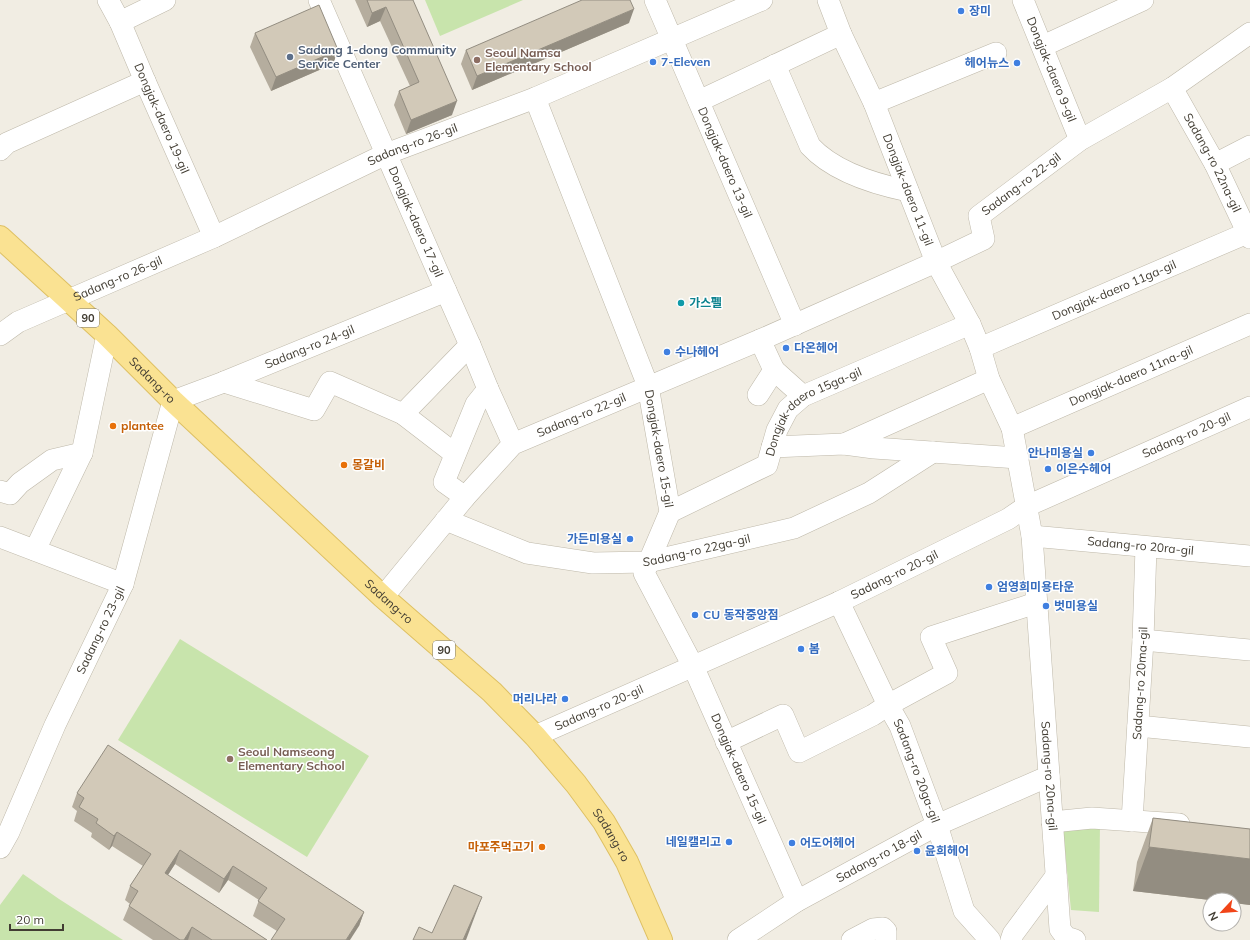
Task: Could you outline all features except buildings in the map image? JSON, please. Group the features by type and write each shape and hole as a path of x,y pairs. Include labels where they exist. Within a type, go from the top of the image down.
{"main road":[{"name":"Sadang-ro","path":"0,237 107,335 173,401 383,597 492,692 535,736 576,784 604,822 627,862 661,940"}],"street":[{"name":"Dongjak-daero 19-gil","path":"108,0 120,22 214,237"},
{"path":"120,22 165,0"},
{"name":"Dongjak-daero 17-gil","path":"319,0 513,444"},
{"name":"Dongjak-daero 13-gil","path":"655,0 795,325"},
{"name":"Sadang-ro 26-gil","path":"68,300 214,237 386,154 535,98 762,0"},
{"name":"Dongjak-daero 11-gil","path":"828,0 841,34 874,103 936,262 970,324 980,348 989,379 1012,428 1027,506"},
{"name":"Dongjak-daero 9-gil","path":"1023,0 1080,140"},
{"path":"1043,46 1143,0"},
{"name":"Sadang-ro 22-gil","path":"383,597 465,496 513,444 795,325 984,240 979,216 1080,140 1172,88 1250,33"},
{"path":"699,101 841,34"},
{"path":"874,103 996,53"},
{"path":"775,65 810,146 819,156 847,172 887,187 908,191"},
{"path":"0,150 7,143 145,81"},
{"name":"Sadang-ro 22na-gil","path":"1172,88 1215,164 1249,235"},
{"name":"Dongjak-daero 15-gil","path":"535,98 648,386 670,512 644,573 693,666 797,901"},
{"path":"1215,164 1250,146"},
{"name":"Dongjak-daero 11ga-gil","path":"980,348 1249,235"},
{"name":"Sadang-ro 24-gil","path":"173,401 224,382 446,291"},
{"path":"0,336 18,322 68,300"},
{"name":"Dongjak-daero 15ga-gil","path":"670,512 767,465 777,430 788,408 803,396 970,324"},
{"name":"Dongjak-daero 11na-gil","path":"1012,428 1250,324"},
{"path":"35,550 82,453 107,335"},
{"path":"760,340 774,370 803,396"},
{"path":"403,414 470,345"},
{"path":"758,394 774,370"},
{"path":"844,444 989,379"},
{"path":"224,382 314,410 330,382 403,414 455,454"},
{"path":"465,496 444,482 476,404 488,389"},
{"name":"Sadang-ro 23-gil","path":"0,848 9,832 55,725 123,584 173,401"},
{"name":"Sadang-ro 20-gil","path":"535,736 839,602 1008,519 1027,506 1250,407"},
{"path":"772,447 844,444 874,448 1018,458"},
{"name":"Sadang-ro 22ga-gil","path":"446,520 527,553 593,563 648,562 794,528 869,493 933,452"},
{"path":"0,491 10,494 20,483 52,460 82,453"},
{"name":"Sadang-ro 20na-gil","path":"1027,506 1032,536 1060,929 1066,937 1076,940"},
{"name":"Sadang-ro 20ra-gil","path":"1032,536 1250,556"},
{"path":"0,537 123,584"},
{"name":"Sadang-ro 20ma-gil","path":"1132,821 1143,640 1146,547"},
{"name":"Sadang-ro 20ga-gil","path":"839,602 888,705 900,726 937,825 964,911 990,940"},
{"path":"726,742 783,715 799,752 873,715 888,705 947,673 931,637 1036,603"},
{"path":"1143,640 1250,650"},
{"path":"1138,726 1250,737"},
{"name":"Sadang-ro 18-gil","path":"738,940 797,901 937,825 1049,776"},
{"path":"1052,822 1092,818 1195,825"},
{"path":"1011,940 1013,934 1056,876"},
{"path":"852,940 873,929 883,928 886,931 886,940"}],"green space":[{"path":"425,0 523,0 440,36"},
{"path":"180,639 369,756 307,857 118,740"},
{"path":"1100,823 1099,912 1071,910 1063,831"},
{"path":"23,874 123,940 0,940 0,905"}],"place":[{"name":"장미","path":"961,11"},
{"name":"Sadang 1-dong Community Service Center","path":"290,57"},
{"name":"Seoul Namsa Elementary School","path":"477,60"},
{"name":"7-Eleven","path":"653,62"},
{"name":"헤어뉴스","path":"1017,63"},
{"name":"가스펠","path":"681,303"},
{"name":"다온헤어","path":"786,348"},
{"name":"수나헤어","path":"667,352"},
{"name":"plantee","path":"113,426"},
{"name":"안나미용실","path":"1091,453"},
{"name":"몽갈비","path":"344,465"},
{"name":"이은수헤어","path":"1048,469"},
{"name":"가든미용실","path":"630,539"},
{"name":"엄영희미용타운","path":"989,587"},
{"name":"벗미용실","path":"1046,606"},
{"name":"CU 동작중앙점","path":"695,615"},
{"name":"봄","path":"801,649"},
{"name":"머리나라","path":"565,699"},
{"name":"Seoul Namseong Elementary School","path":"230,759"},
{"name":"네일캘리고","path":"729,842"},
{"name":"어도어헤어","path":"792,843"},
{"name":"마포주먹고기","path":"542,847"},
{"name":"윤희헤어","path":"917,851"}]}
